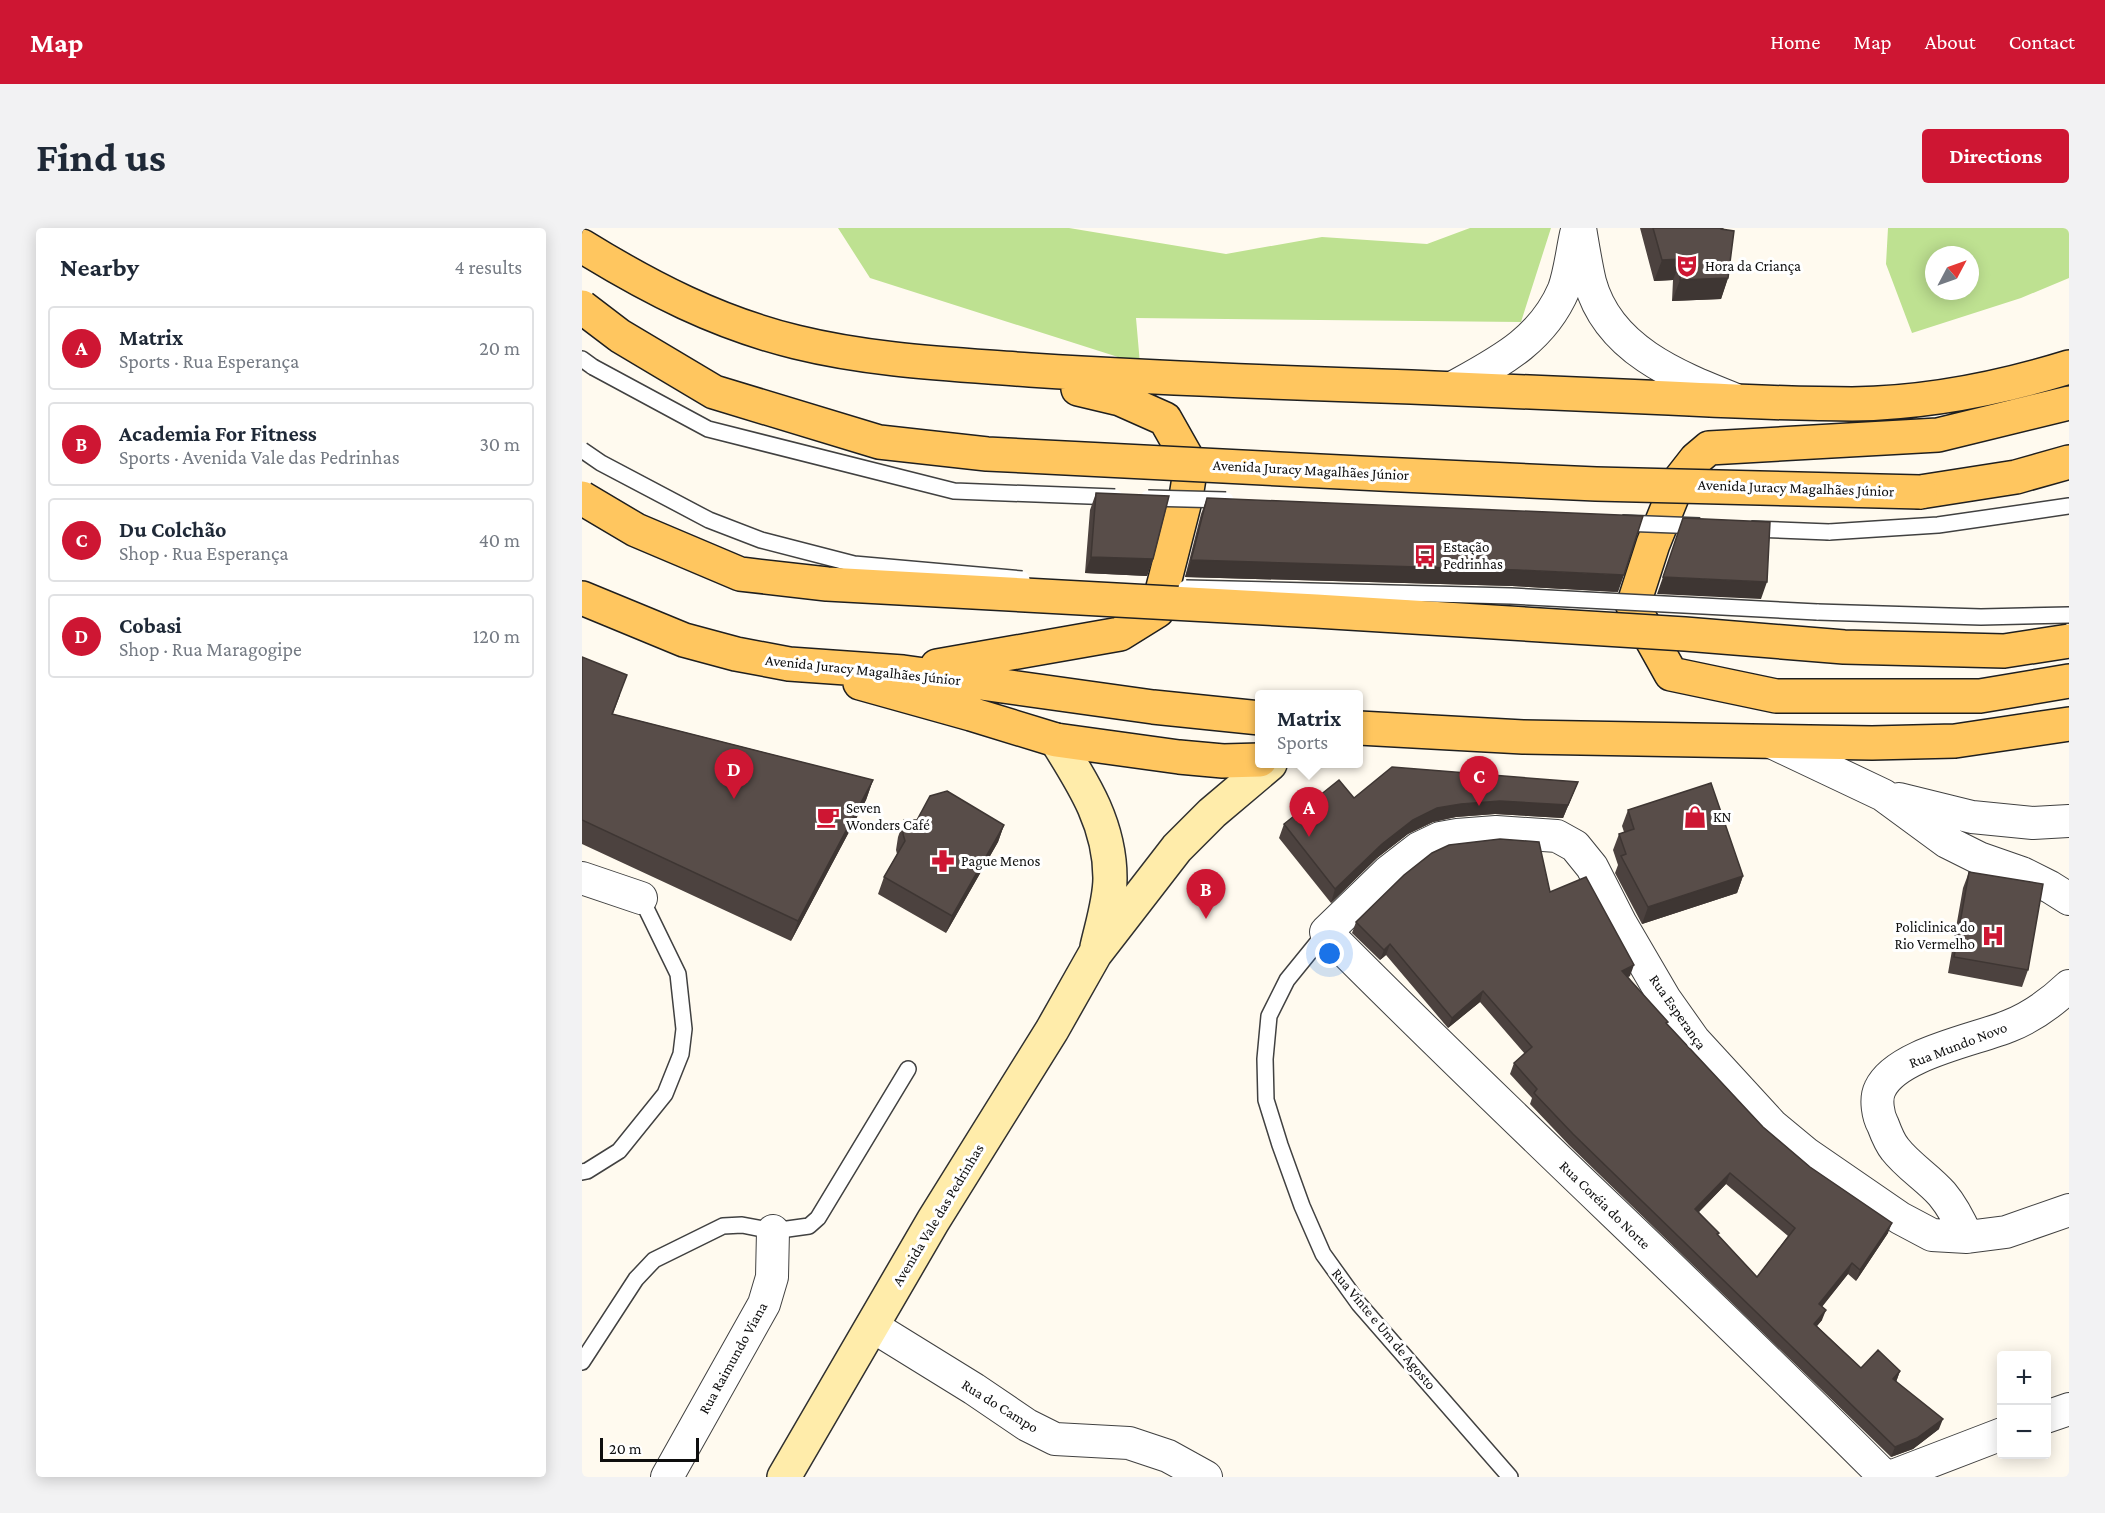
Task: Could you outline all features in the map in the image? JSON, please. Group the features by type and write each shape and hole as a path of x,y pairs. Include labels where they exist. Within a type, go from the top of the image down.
{"main road":[{"path":"582,246 634,278 700,310 749,329 798,343 924,362 1124,376 1855,404 1940,396 2029,379 2069,367"},
{"name":"Avenida Juracy Magalhães Júnior","path":"582,307 620,336 714,392 879,442 987,454 1596,484 1920,492 2016,477 2069,462"},
{"path":"903,672 1120,634 1157,611 1172,555 1191,465 1165,419 1120,399 984,366"},
{"path":"2069,403 1938,435 1709,448 1696,459 1678,482 1653,544 1633,606 1671,674 1776,696 1980,696 2069,681"},
{"path":"582,498 636,530 740,574 827,584 1387,615 1685,634 1844,647 2004,651 2069,641"},
{"name":"Avenida Juracy Magalhães Júnior","path":"582,598 684,640 736,654 789,664 903,672 1153,707 1255,717"},
{"path":"789,664 1056,740 1171,756 1223,761 1255,760"},
{"path":"1363,729 1523,737 1955,741 2069,724"}],"street":[{"path":"1452,388 1510,356 1553,311 1565,286 1579,228"},
{"path":"1579,228 1591,284 1605,316 1626,342 1686,380 1740,401"},
{"name":"Avenida Vale das Pedrinhas","path":"1056,740 1086,787 1099,816 1107,850 1110,878 1105,914 1095,954"},
{"path":"1769,741 1883,795 1947,842 1979,858 2022,873 2069,899"},
{"name":"Avenida Vale das Pedrinhas","path":"784,1477 933,1221 1028,1068 1095,954 1177,848 1212,813 1265,768"},
{"path":"1883,795 1972,817 2033,823 2069,821"},
{"name":"Rua Esperança","path":"1326,932 1388,872 1419,848 1440,838 1496,832 1557,836 1575,846 1592,867 1620,922 1665,999 1694,1040 1772,1125 1807,1154 1900,1218 1932,1235 1967,1237 2006,1232 2069,1210"},
{"path":"582,878 641,898"},
{"name":"Rua Coréia do Norte","path":"1326,932 1437,1045 1751,1345 1885,1477"},
{"name":"Rua Mundo Novo","path":"1967,1237 1958,1215 1941,1193 1896,1150 1882,1123 1878,1107 1879,1090 1892,1074 1907,1063 2010,1026 2046,1007 2069,986"},
{"name":"Rua Raimundo Viana","path":"667,1477 764,1304 772,1277 773,1231"},
{"name":"Rua do Campo","path":"872,1326 974,1389 1027,1425 1055,1439 1129,1443 1168,1456 1206,1477"},
{"path":"2051,1415 2069,1409"},
{"path":"1890,1477 1997,1436"}],"lane":[{"path":"587,363 708,429 954,491 1246,501"},
{"path":"582,450 601,463 709,520 761,540 854,564 1038,580"},
{"path":"1735,528 1828,532 1938,525 2069,506"},
{"path":"1607,522 1712,527"},
{"path":"1072,583 1107,584"},
{"path":"1153,586 1511,596 1923,616 2069,615"},
{"path":"582,1172 619,1151 665,1094 681,1054 684,1029 678,974 641,898"},
{"name":"Rua Vinte e Um de Agosto","path":"1326,932 1287,980 1269,1016 1265,1059 1266,1100 1280,1145 1302,1206 1323,1254 1359,1304 1510,1477"},
{"path":"582,1362 636,1279 654,1260 723,1226 742,1225 773,1231 809,1226 818,1218 908,1069"}],"green space":[{"path":"838,228 1069,228 1226,254 1322,237 1427,244 1470,228 1551,228 1521,322 1136,318 1140,364 870,278"},
{"path":"1888,228 2069,228 2069,278 2021,298 1912,333 1886,264"}],"building":[{"path":"1653,228 1721,228 1734,231 1728,278 1680,280 1681,259 1662,260"},
{"path":"1096,493 1169,496 1153,559 1091,557"},
{"path":"1207,498 1643,516 1624,575 1191,560"},
{"path":"1683,518 1770,522 1767,582 1663,577"},
{"path":"582,657 627,675 612,714 873,780 798,921 582,820"},
{"path":"1392,767 1578,782 1568,805 1500,801 1437,808 1413,820 1382,844 1335,889 1284,824 1339,780 1354,798"},
{"path":"1711,783 1743,876 1648,907 1621,856 1626,854 1619,834 1634,829 1628,810"},
{"path":"947,791 1004,825 952,916 884,877 905,841 904,820 917,820 930,796"},
{"path":"1500,839 1539,842 1550,892 1586,877 1634,965 1622,971 1668,1022 1666,1023 1763,1127 1810,1167 1892,1223 1860,1270 1852,1263 1819,1304 1826,1310 1814,1324 1861,1368 1878,1350 1900,1371 1893,1379 1943,1419 1917,1438 1895,1447 1573,1134 1534,1093 1537,1089 1514,1063 1532,1047 1483,991 1452,1018 1390,944 1384,950 1356,922 1404,875 1432,853 1449,845","holes":["1730,1173 1795,1228 1757,1277 1695,1209"]},
{"name":"Policlinica do Rio Vermelho","path":"1969,872 2043,884 2028,970 1954,957"}],"place":[{"name":"Hora da Criança","path":"1687,266"},
{"name":"Estação Pedrinhas","path":"1425,556"},
{"name":"Cobasi","path":"734,799"},
{"name":"Du Colchão","path":"1479,806"},
{"name":"Seven Wonders Café","path":"828,817"},
{"name":"KN","path":"1695,817"},
{"name":"Matrix","path":"1309,837"},
{"name":"Pague Menos","path":"943,861"},
{"name":"Academia For Fitness","path":"1206,919"},
{"name":"Policlinica do Rio Vermelho","path":"1993,936"}]}
